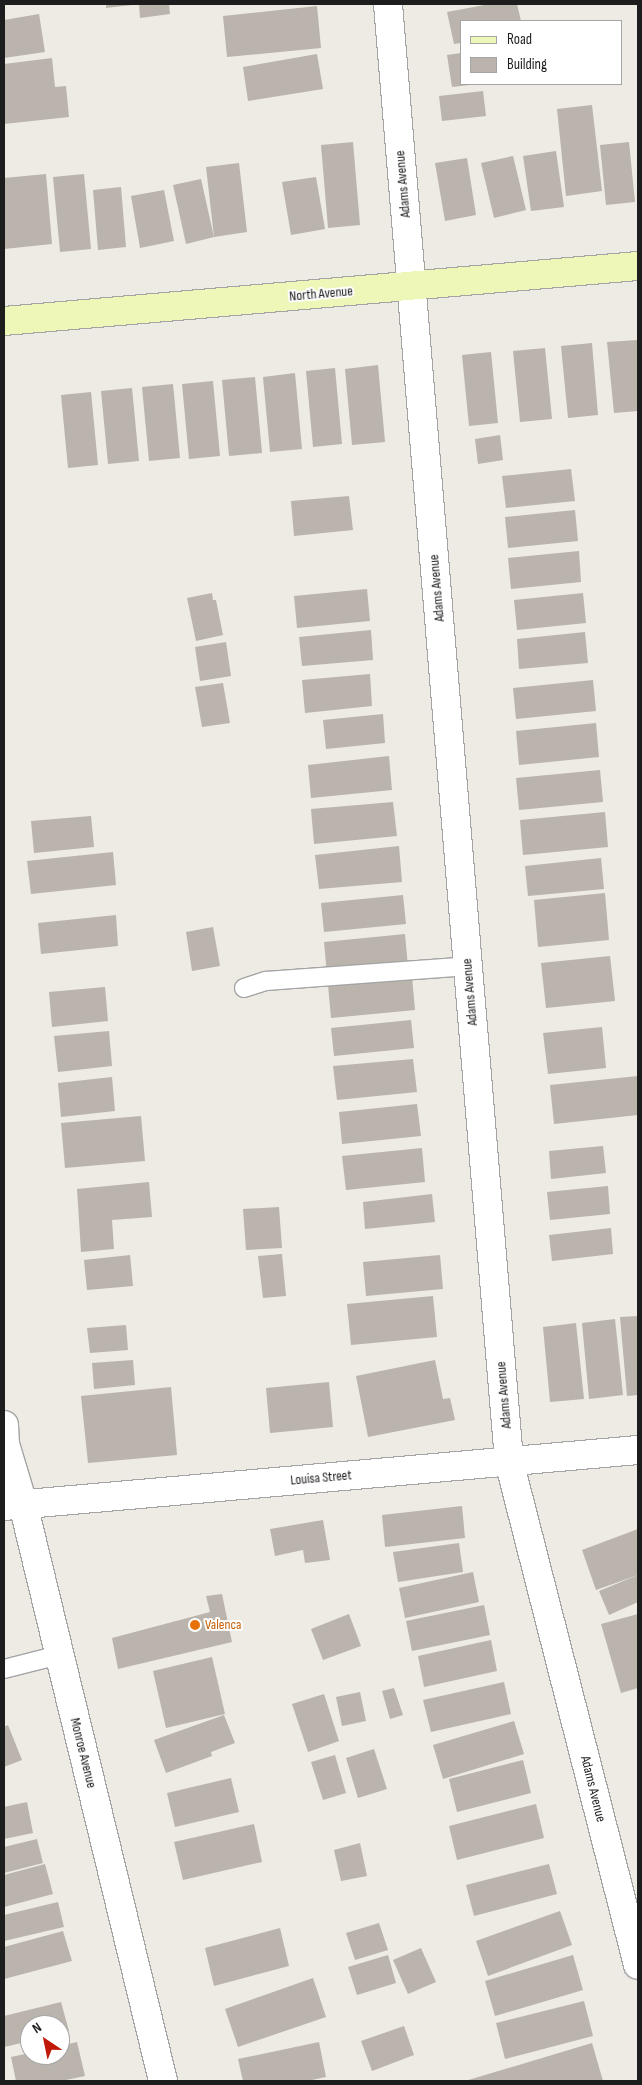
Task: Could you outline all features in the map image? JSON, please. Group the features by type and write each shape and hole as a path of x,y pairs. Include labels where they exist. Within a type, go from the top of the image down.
{"main road":[{"name":"North Avenue","path":"4,321 638,266"}],"street":[{"name":"Adams Avenue","path":"388,4 510,1461 638,1965"},
{"name":"Monroe Avenue","path":"4,1426 14,1505 59,1654 162,2081"},
{"name":"Louisa Street","path":"14,1505 638,1450"}],"lane":[{"path":"244,988 266,981 468,966"},
{"path":"4,1669 59,1654"}],"building":[{"path":"106,4 132,4 132,5 106,8"},
{"path":"139,4 169,4 170,14 140,18"},
{"path":"490,4 517,4 521,20 460,20 460,43 454,44 447,12"},
{"path":"317,6 321,48 227,57 223,16"},
{"path":"39,14 45,52 4,58 4,20"},
{"path":"460,53 460,85 469,85 452,87 447,55"},
{"path":"317,54 323,89 248,101 243,67"},
{"path":"52,58 55,87 66,86 69,117 4,124 4,64"},
{"path":"483,91 486,116 442,121 439,96"},
{"path":"592,105 602,191 566,196 557,109"},
{"path":"353,142 360,225 328,228 321,145"},
{"path":"629,142 635,202 606,205 600,145"},
{"path":"556,151 564,207 531,211 523,156"},
{"path":"513,156 526,210 494,218 481,163"},
{"path":"467,158 476,215 445,221 435,163"},
{"path":"239,163 247,232 214,237 206,167"},
{"path":"46,174 52,244 4,249 4,178"},
{"path":"84,174 91,249 60,252 53,177"},
{"path":"316,177 325,229 291,235 282,182"},
{"path":"201,179 214,237 186,244 173,185"},
{"path":"121,187 126,247 98,250 93,190"},
{"path":"164,190 174,241 140,248 131,196"},
{"path":"637,340 638,411 614,413 607,342"},
{"path":"592,343 598,415 568,418 561,346"},
{"path":"545,348 552,419 520,422 513,351"},
{"path":"491,352 498,423 469,426 462,355"},
{"path":"378,365 385,442 352,445 345,369"},
{"path":"335,368 342,444 313,447 306,371"},
{"path":"295,373 302,449 270,452 263,377"},
{"path":"255,377 262,453 229,456 222,380"},
{"path":"213,381 220,456 189,459 182,384"},
{"path":"173,384 180,458 149,461 142,387"},
{"path":"132,388 139,461 108,464 101,391"},
{"path":"91,392 98,465 68,468 61,395"},
{"path":"500,435 503,460 478,464 475,439"},
{"path":"571,469 575,501 506,508 502,476"},
{"path":"349,496 353,530 294,536 291,501"},
{"path":"575,510 578,541 508,548 505,517"},
{"path":"579,551 581,582 511,589 508,558"},
{"path":"367,589 370,621 297,628 294,596"},
{"path":"212,593 213,600 216,600 223,635 196,641 187,598"},
{"path":"583,593 586,623 517,630 514,600"},
{"path":"371,630 373,660 302,666 299,637"},
{"path":"585,632 588,663 519,669 517,639"},
{"path":"226,642 231,676 200,681 195,647"},
{"path":"370,674 372,706 305,713 302,680"},
{"path":"593,680 596,711 516,719 513,688"},
{"path":"223,683 230,723 202,727 195,687"},
{"path":"383,714 385,743 326,749 323,720"},
{"path":"596,723 599,757 519,765 516,731"},
{"path":"389,756 392,790 311,798 308,765"},
{"path":"600,770 603,802 519,810 516,778"},
{"path":"393,802 397,836 314,844 311,809"},
{"path":"605,812 608,847 523,855 520,820"},
{"path":"91,816 94,847 34,853 31,821"},
{"path":"399,846 402,882 319,889 315,855"},
{"path":"113,852 116,885 31,894 27,861"},
{"path":"601,858 604,889 528,896 525,866"},
{"path":"605,893 609,940 538,947 534,900"},
{"path":"403,895 406,924 324,932 321,903"},
{"path":"116,915 118,946 41,954 38,923"},
{"path":"213,927 220,966 192,971 186,932"},
{"path":"405,934 408,967 327,975 324,942"},
{"path":"610,956 615,1001 546,1008 541,963"},
{"path":"412,977 415,1010 331,1018 328,985"},
{"path":"105,987 108,1021 52,1027 49,992"},
{"path":"411,1020 414,1048 334,1056 331,1028"},
{"path":"602,1027 606,1068 548,1074 543,1033"},
{"path":"109,1031 112,1066 58,1072 54,1036"},
{"path":"413,1059 417,1092 337,1100 333,1066"},
{"path":"638,1076 638,1115 554,1124 550,1085"},
{"path":"112,1077 115,1111 61,1117 58,1083"},
{"path":"417,1104 421,1136 342,1144 339,1112"},
{"path":"141,1116 145,1161 65,1168 61,1123"},
{"path":"603,1146 606,1173 551,1179 549,1151"},
{"path":"422,1148 425,1182 346,1190 342,1156"},
{"path":"149,1182 152,1217 112,1220 114,1249 81,1252 77,1189"},
{"path":"608,1186 610,1214 550,1220 547,1192"},
{"path":"432,1194 435,1222 365,1229 363,1202"},
{"path":"279,1207 282,1248 246,1250 243,1209"},
{"path":"611,1228 613,1254 552,1261 549,1235"},
{"path":"282,1254 286,1296 263,1298 258,1256"},
{"path":"130,1255 133,1286 87,1290 84,1260"},
{"path":"440,1255 443,1289 366,1296 363,1262"},
{"path":"433,1296 437,1337 351,1345 347,1304"},
{"path":"638,1316 638,1395 627,1396 620,1317"},
{"path":"615,1319 623,1395 589,1399 582,1323"},
{"path":"576,1323 584,1399 550,1402 543,1327"},
{"path":"126,1325 128,1350 90,1353 87,1328"},
{"path":"133,1360 135,1385 94,1389 92,1363"},
{"path":"435,1360 443,1399 450,1398 455,1420 368,1437 356,1376"},
{"path":"329,1382 333,1427 270,1433 266,1388"},
{"path":"171,1387 177,1455 88,1463 81,1396"},
{"path":"462,1506 465,1538 385,1547 382,1515"},
{"path":"323,1520 330,1560 305,1563 303,1550 275,1556 270,1529"},
{"path":"638,1529 638,1575 596,1590 582,1550"},
{"path":"459,1543 463,1572 398,1582 393,1552"},
{"path":"473,1572 479,1602 405,1618 399,1588"},
{"path":"638,1575 638,1602 609,1615 599,1591"},
{"name":"Valenca","path":"222,1594 232,1642 118,1669 112,1638 210,1612 206,1596"},
{"path":"484,1605 490,1635 412,1651 406,1621"},
{"path":"349,1614 361,1646 323,1660 311,1629"},
{"path":"638,1614 638,1688 621,1693 601,1624"},
{"path":"491,1640 497,1671 424,1687 418,1656"},
{"path":"212,1657 225,1714 166,1728 153,1671"},
{"path":"504,1682 511,1714 431,1732 423,1700"},
{"path":"394,1688 403,1715 390,1719 382,1691"},
{"path":"360,1692 366,1721 342,1726 336,1697"},
{"path":"324,1694 339,1741 308,1752 292,1704"},
{"path":"224,1715 235,1743 211,1752 212,1756 166,1773 154,1740"},
{"path":"514,1721 524,1754 443,1779 433,1745"},
{"path":"8,1725 22,1760 4,1767 4,1727"},
{"path":"374,1749 387,1789 358,1798 346,1758"},
{"path":"335,1755 346,1793 323,1800 311,1762"},
{"path":"523,1760 531,1793 457,1812 449,1779"},
{"path":"231,1778 239,1812 175,1827 167,1793"},
{"path":"27,1802 33,1833 4,1839 4,1807"},
{"path":"536,1804 544,1838 457,1860 449,1826"},
{"path":"254,1824 262,1862 183,1880 174,1842"},
{"path":"37,1839 43,1863 4,1873 4,1847"},
{"path":"360,1843 367,1876 341,1881 334,1850"},
{"path":"45,1864 53,1894 4,1907 4,1875"},
{"path":"549,1864 557,1894 474,1916 466,1885"},
{"path":"58,1902 64,1927 4,1941 4,1915"},
{"path":"560,1911 572,1945 488,1976 476,1941"},
{"path":"379,1923 388,1950 355,1960 346,1933"},
{"path":"280,1928 289,1966 214,1986 205,1948"},
{"path":"63,1931 72,1961 4,1979 4,1947"},
{"path":"421,1948 436,1982 408,1994 393,1960"},
{"path":"388,1955 396,1983 357,1995 348,1967"},
{"path":"573,1955 583,1990 495,2016 485,1981"},
{"path":"313,1978 326,2017 238,2047 225,2009"},
{"path":"584,2001 593,2036 505,2059 496,2023"},
{"path":"61,2002 65,2015 20,2015 20,2043 4,2047 4,2016"},
{"path":"404,2026 414,2055 372,2071 361,2041"},
{"path":"77,2042 85,2076 61,2081 16,2081 11,2057 20,2055 20,2065 70,2065 70,2044"},
{"path":"319,2042 326,2077 307,2081 243,2081 238,2059"},
{"path":"592,2043 603,2081 465,2081"}],"place":[{"name":"Valenca","path":"195,1625"}]}
